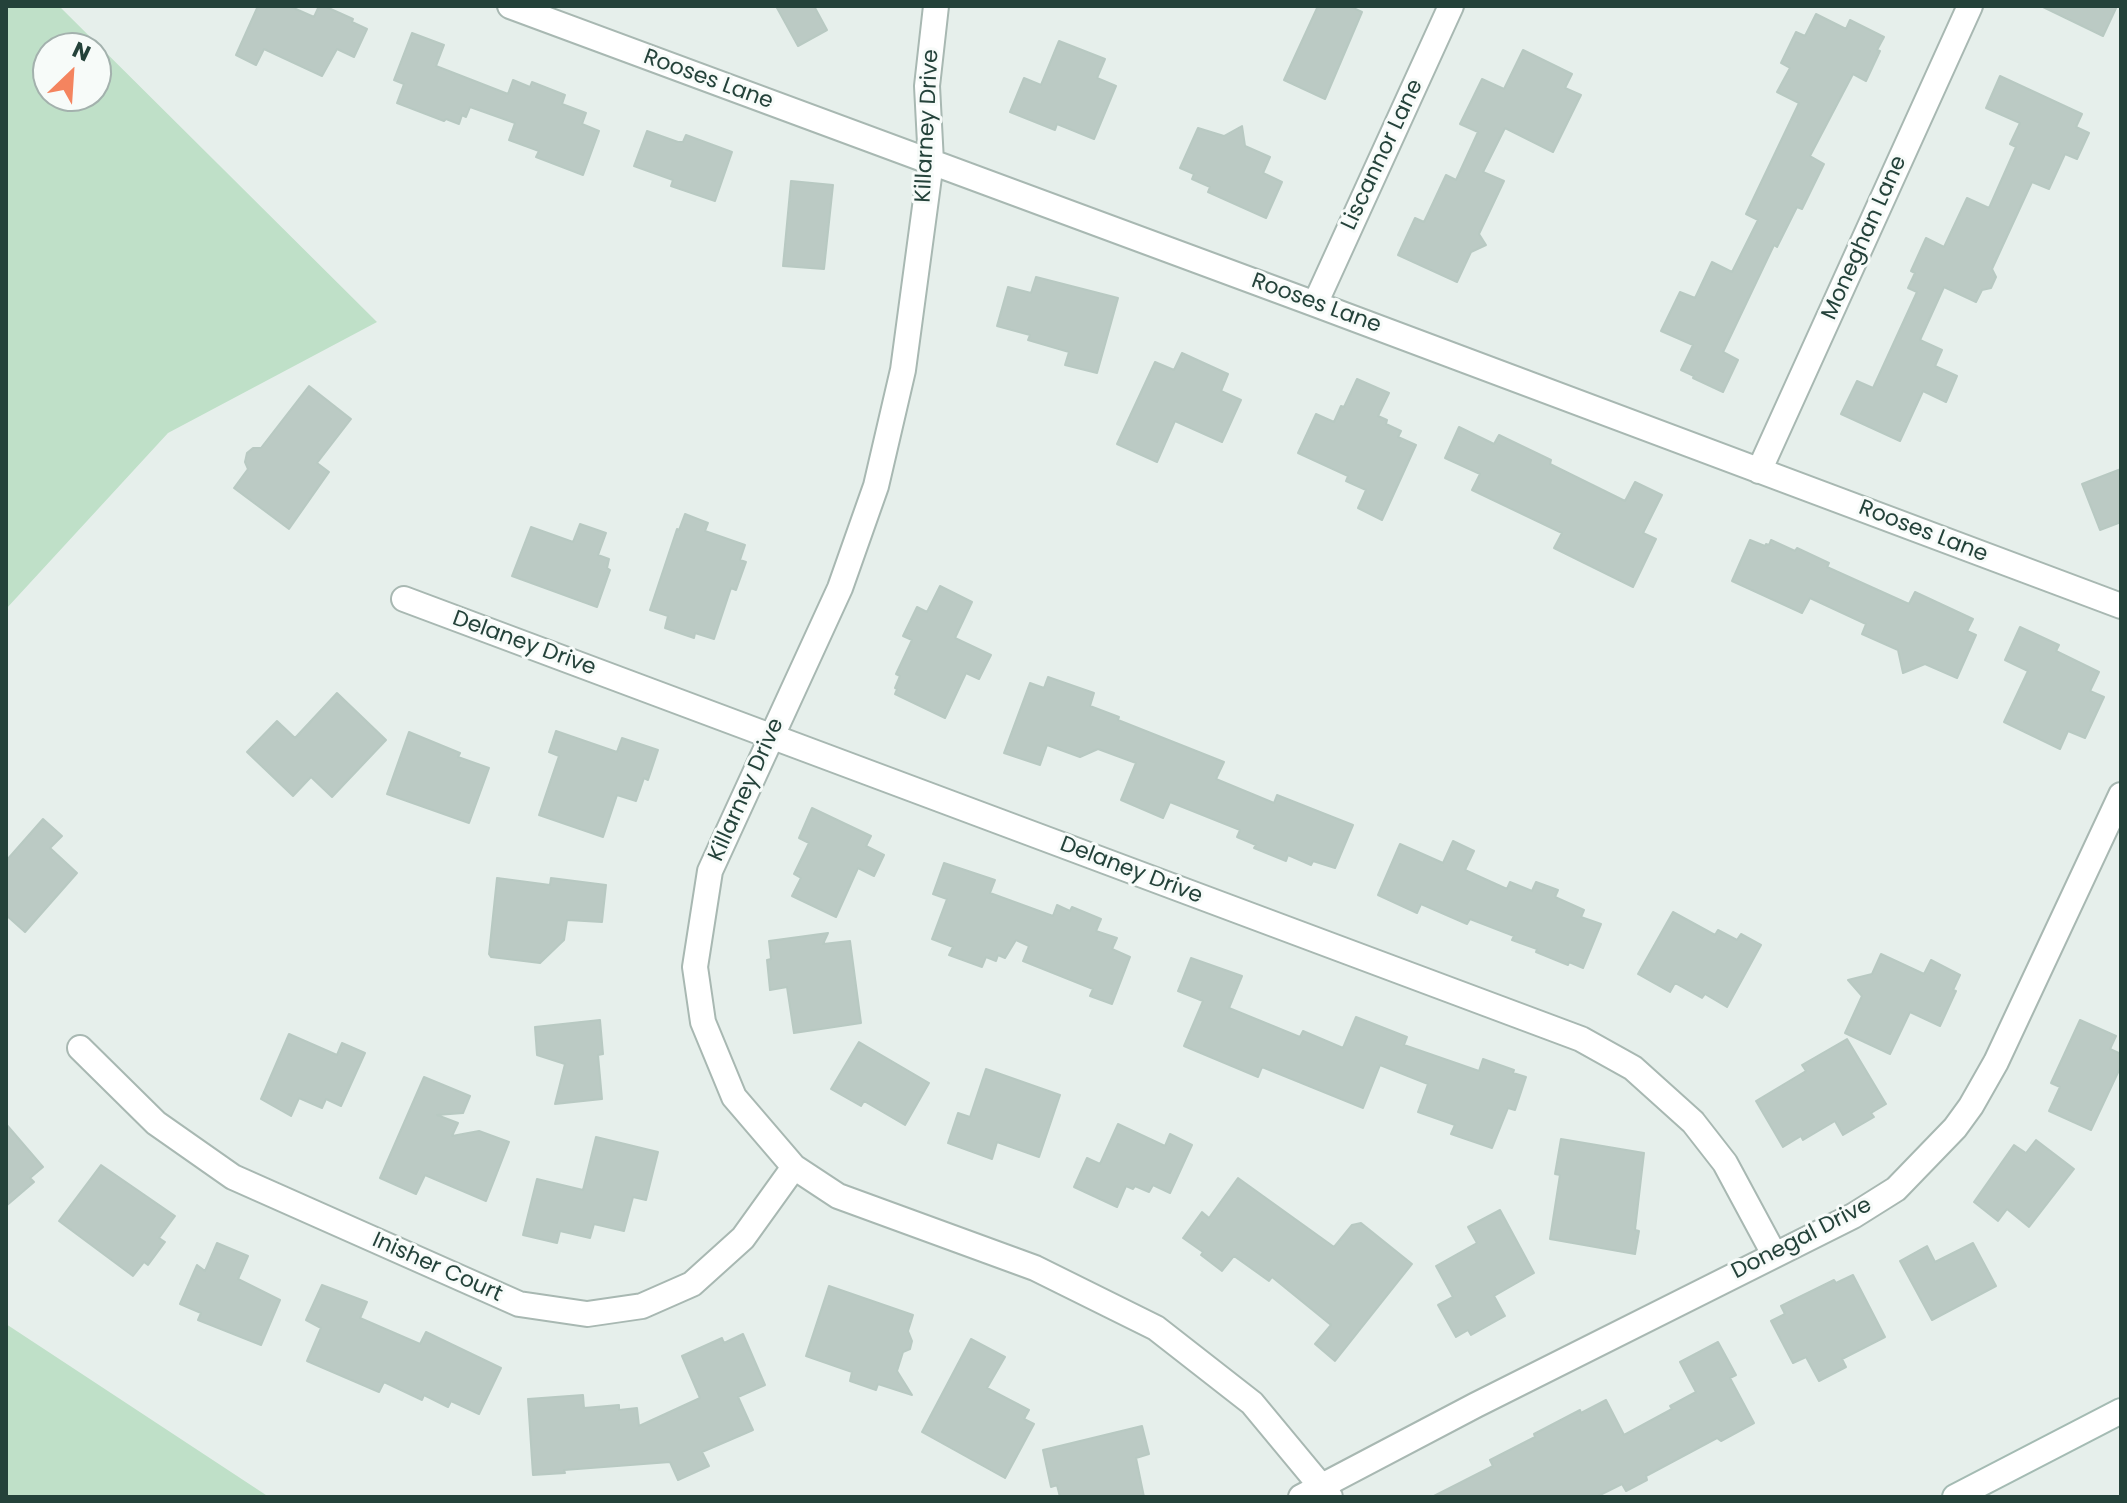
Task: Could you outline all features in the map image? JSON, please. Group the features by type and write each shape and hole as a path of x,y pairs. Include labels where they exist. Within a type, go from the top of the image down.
{"street":[{"name":"Rooses Lane","path":"510,6 2121,606"},
{"name":"Killarney Drive","path":"936,6 927,86 931,162 903,370 876,486 840,588 710,871 695,967 703,1022 734,1097 794,1167 838,1196 1035,1268 1156,1328 1252,1403 1318,1493"},
{"name":"Liscannor Lane","path":"1315,304 1451,6"},
{"name":"Moneghan Lane","path":"1759,471 1970,6"},
{"name":"Delaney Drive","path":"404,599 1581,1039 1633,1068 1693,1122 1725,1163 1774,1254"},
{"name":"Donegal Drive","path":"1318,1493 1774,1254 1853,1216 1896,1189 1955,1128 1971,1106 1996,1062 2121,795"},
{"name":"Inisher Court","path":"80,1048 156,1123 233,1177 519,1304 587,1314 642,1306 692,1284 743,1238 794,1167"},
{"path":"1955,1497 2121,1411"}],"green space":[{"path":"6,6 59,6 85,32 32,32 32,112 112,112 112,59 377,322 168,433 6,609"},
{"path":"6,1324 269,1497 6,1497"}],"building":[{"path":"258,6 289,6 314,17 319,6 324,6 367,29 354,57 337,49 322,76 264,49 256,65 236,55"},
{"path":"776,6 814,6 827,30 798,46"},
{"path":"1318,6 1349,6 1362,12 1325,99 1284,80"},
{"path":"2041,6 2117,6 2103,36"},
{"path":"1816,14 1846,29 1850,20 1884,37 1866,81 1853,74 1810,156 1824,164 1802,209 1797,207 1777,247 1774,245 1723,352 1738,360 1723,392 1681,370 1693,345 1661,331 1680,292 1695,298 1712,262 1732,272 1758,220 1746,214 1799,103 1777,92 1790,68 1781,63 1796,32 1805,36"},
{"path":"412,33 444,45 436,66 508,94 513,80 530,87 532,82 565,95 562,104 586,113 582,124 599,131 583,175 536,157 539,151 509,140 515,123 470,107 459,124 397,103 404,84 394,80"},
{"path":"1059,41 1105,59 1097,78 1116,86 1094,139 1057,124 1055,130 1010,112 1024,78 1041,85"},
{"path":"1523,50 1572,74 1565,88 1581,95 1553,152 1505,128 1483,172 1504,181 1479,234 1486,245 1471,252 1457,282 1398,255 1415,218 1424,222 1446,175 1456,180 1478,132 1460,124 1482,79 1504,89"},
{"path":"2000,76 2082,114 2076,127 2089,133 2077,159 2065,154 2049,189 2032,182 1992,269 1996,277 1991,288 1982,290 1976,302 1944,287 1920,340 1942,350 1935,366 1957,376 1946,402 1923,391 1900,441 1841,414 1857,381 1873,388 1917,292 1908,288 1915,273 1911,271 1926,238 1944,247 1967,198 1989,208 2016,147 2010,144 2020,123 1986,108"},
{"path":"1242,126 1245,146 1270,157 1263,173 1282,182 1266,218 1208,192 1210,187 1192,179 1194,174 1180,168 1198,128 1224,136"},
{"path":"647,131 678,142 683,142 686,135 732,152 715,201 671,186 673,180 634,166"},
{"path":"791,181 833,185 824,269 783,266"},
{"path":"1036,277 1118,298 1097,373 1065,365 1069,352 1028,340 1030,335 997,326 1008,287 1031,293"},
{"path":"1182,353 1228,374 1221,391 1241,400 1222,442 1175,421 1157,462 1117,444 1155,362 1174,370"},
{"path":"1357,379 1389,393 1378,416 1401,431 1398,437 1416,445 1382,520 1358,508 1366,490 1346,481 1348,476 1298,453 1316,414 1334,422"},
{"path":"309,386 351,419 317,463 329,472 289,529 234,488 248,469 245,462 247,453 253,448 261,448"},
{"path":"1459,427 1494,444 1499,435 1625,501 1635,482 1662,495 1643,533 1656,539 1633,587 1554,548 1562,533 1472,490 1480,474 1445,458"},
{"path":"2121,469 2121,522 2100,530 2082,484"},
{"path":"685,514 708,523 705,531 745,545 740,560 746,562 736,590 731,588 714,639 695,633 694,638 665,628 668,616 650,610"},
{"path":"580,524 606,533 598,555 609,559 607,568 610,570 597,607 512,576 531,527 573,542"},
{"path":"1750,540 1765,546 1771,540 1795,551 1797,548 1829,563 1827,567 1909,604 1915,592 1973,619 1967,631 1976,635 1957,678 1925,664 1903,673 1898,650 1862,634 1866,624 1810,598 1802,613 1732,581"},
{"path":"940,586 972,602 955,638 991,655 979,679 966,673 945,718 895,694 900,676 896,674 912,640 903,636 917,607 927,612"},
{"path":"2020,627 2059,645 2056,651 2099,672 2090,691 2104,697 2085,738 2068,731 2060,749 2004,722 2028,671 2005,660"},
{"path":"1048,677 1094,693 1090,706 1119,717 1118,720 1224,762 1216,779 1274,803 1277,795 1353,825 1335,868 1313,861 1311,865 1288,855 1286,861 1254,848 1256,845 1237,837 1240,830 1170,802 1163,818 1121,800 1136,763 1098,749 1080,757 1047,745 1040,765 1004,753 1030,683 1044,688"},
{"path":"337,693 386,740 332,797 311,777 293,796 247,752 277,721 295,738"},
{"path":"556,731 617,752 622,738 658,750 648,780 644,778 636,801 617,795 603,837 539,815 559,756 549,752"},
{"path":"409,732 460,753 458,757 489,768 469,823 387,794"},
{"path":"812,808 871,836 866,846 884,855 874,876 858,868 836,917 792,896 801,878 794,874 809,843 799,838"},
{"path":"43,819 62,836 50,848 77,873 25,932 6,915 6,861"},
{"path":"1453,841 1474,851 1465,870 1507,889 1510,882 1532,891 1536,882 1558,890 1555,897 1584,910 1581,917 1601,924 1583,968 1536,952 1537,949 1512,940 1514,936 1470,919 1467,924 1421,904 1417,913 1378,895 1400,844 1443,863"},
{"path":"944,863 995,880 990,893 1053,916 1057,905 1070,911 1072,907 1101,919 1096,931 1117,938 1112,949 1130,957 1112,1004 1090,996 1093,989 1023,961 1029,946 1016,940 1005,958 998,955 996,961 986,957 982,967 949,955 953,947 932,939 947,899 933,894"},
{"path":"497,878 550,885 551,878 606,885 602,922 567,920 564,940 540,963 491,957"},
{"path":"1673,912 1715,935 1718,930 1737,940 1741,934 1761,945 1727,1007 1705,994 1702,998 1675,983 1670,992 1638,974"},
{"path":"828,933 823,944 850,941 861,1023 794,1033 787,987 770,990 769,941"},
{"path":"1881,954 1924,974 1931,960 1960,975 1940,1026 1910,1012 1890,1054 1845,1033 1862,996 1848,980 1872,974"},
{"path":"1191,958 1242,976 1229,1008 1300,1037 1303,1031 1343,1048 1356,1017 1407,1037 1404,1045 1479,1071 1483,1059 1514,1070 1513,1073 1526,1077 1515,1110 1508,1108 1492,1148 1451,1134 1455,1125 1418,1112 1428,1084 1380,1065 1363,1108 1262,1067 1258,1077 1184,1046 1203,1001 1178,991"},
{"path":"600,1020 603,1054 598,1055 602,1099 555,1104 565,1064 537,1055 535,1027"},
{"path":"2080,1020 2116,1036 2110,1049 2121,1054 2121,1066 2091,1130 2049,1111 2060,1087 2051,1083"},
{"path":"289,1034 337,1055 342,1043 365,1053 341,1106 326,1099 322,1108 299,1098 291,1116 261,1099"},
{"path":"1847,1039 1886,1104 1871,1113 1874,1117 1843,1135 1835,1121 1803,1140 1801,1136 1783,1147 1756,1101 1806,1071 1802,1065"},
{"path":"859,1042 929,1083 905,1125 864,1101 861,1106 831,1089"},
{"path":"986,1069 1060,1095 1039,1157 997,1142 992,1159 948,1143 958,1113 970,1117"},
{"path":"424,1077 470,1096 463,1113 437,1115 458,1123 452,1136 479,1131 509,1142 486,1201 425,1175 416,1194 380,1178"},
{"path":"6,1124 43,1167 30,1178 34,1182 6,1206"},
{"path":"1118,1124 1165,1146 1170,1134 1192,1145 1170,1193 1153,1185 1149,1192 1126,1186 1117,1207 1074,1187 1087,1158 1100,1164"},
{"path":"596,1137 658,1152 646,1200 633,1197 624,1231 594,1224 590,1238 560,1231 557,1243 523,1235 537,1179 583,1190"},
{"path":"1561,1139 1644,1153 1635,1254 1550,1239 1560,1175 1555,1174"},
{"path":"2036,1140 2074,1169 2029,1227 2007,1209 1998,1221 1974,1202 2014,1145 2026,1153"},
{"path":"101,1165 175,1216 159,1238 165,1242 148,1265 144,1262 133,1276 59,1221"},
{"path":"1238,1178 1334,1247 1352,1225 1361,1223 1412,1264 1335,1361 1315,1344 1331,1325 1272,1277 1269,1281 1234,1256 1222,1271 1183,1238 1202,1212 1209,1218"},
{"path":"1500,1210 1534,1273 1494,1296 1505,1316 1471,1335 1468,1330 1456,1337 1438,1305 1453,1297 1436,1266 1477,1243 1468,1227"},
{"path":"217,1243 248,1256 238,1279 280,1300 261,1345 198,1320 201,1313 180,1304 197,1265 205,1271"},
{"path":"1973,1243 1996,1286 1932,1320 1900,1261 1927,1246 1935,1262"},
{"path":"1853,1275 1885,1337 1842,1359 1846,1367 1819,1381 1806,1357 1793,1363 1771,1321 1785,1314 1781,1306 1834,1280 1836,1283"},
{"path":"322,1285 367,1302 360,1318 420,1344 426,1332 501,1368 479,1414 451,1401 448,1407 424,1395 422,1400 384,1382 379,1392 307,1361 321,1328 306,1320"},
{"path":"829,1286 913,1315 908,1331 912,1341 910,1349 903,1352 897,1371 912,1395 878,1384 876,1390 850,1381 852,1372 806,1356"},
{"path":"743,1334 765,1385 738,1397 753,1430 702,1452 709,1466 678,1480 670,1462 533,1475 528,1399 583,1395 584,1408 619,1405 619,1410 637,1408 639,1426 700,1398 682,1356 722,1338 724,1343"},
{"path":"971,1339 1005,1357 987,1388 1029,1410 1024,1419 1034,1424 1005,1478 922,1432"},
{"path":"1718,1342 1736,1375 1730,1378 1754,1423 1721,1441 1717,1438 1646,1476 1647,1480 1626,1491 1622,1484 1596,1497 1432,1497 1493,1466 1490,1460 1535,1437 1534,1434 1606,1400 1624,1435 1672,1409 1670,1406 1696,1392 1680,1362"},
{"path":"1142,1426 1149,1454 1136,1458 1144,1497 1060,1497 1057,1485 1051,1487 1043,1450"}]}
